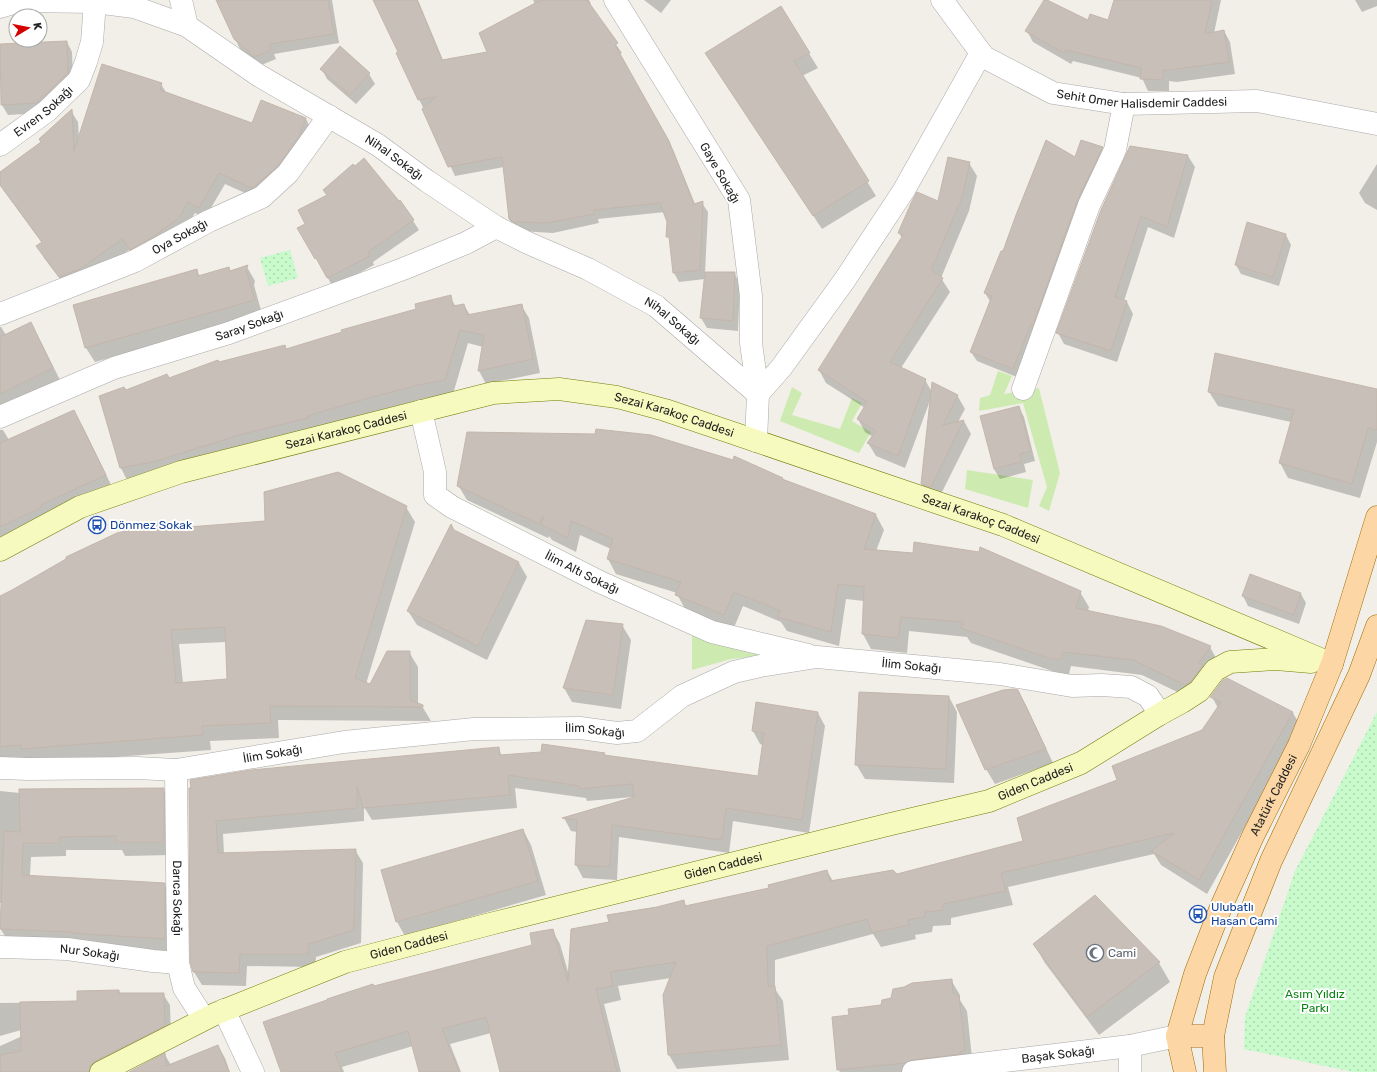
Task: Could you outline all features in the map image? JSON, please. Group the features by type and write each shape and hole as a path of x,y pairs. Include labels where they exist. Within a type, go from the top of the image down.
{"main road":[{"name":"Atatürk Caddesi","path":"1185,1072 1177,1036 1195,974 1221,907 1253,836 1299,745 1332,664 1377,517"},
{"name":"Atatürk Caddesi","path":"1215,1072 1213,1036 1225,977 1271,861 1359,675 1377,626"},
{"path":"1332,664 1359,675"},
{"path":"1177,1036 1213,1036"}],"street":[{"path":"181,0 187,26"},
{"name":"Gaye Sokağı","path":"615,0 739,200 750,296 752,343 758,394 756,441"},
{"name":"Sehit Omer Halisdemir Caddesi","path":"942,0 984,57 1053,93 1124,104 1257,101 1377,124"},
{"name":"Nihal Sokağı","path":"13,3 95,2 134,7 187,26 258,75 378,145 427,181 496,227 528,243 588,268 656,306 758,394"},
{"name":"Evren Sokağı","path":"0,145 47,111 79,80 92,42 95,2"},
{"path":"758,394 781,368 844,281 904,190 981,53"},
{"path":"1023,389 1088,205 1116,150 1124,104"},
{"name":"Oya Sokağı","path":"0,314 135,261 209,222 262,197 288,173 329,116"},
{"name":"Saray Sokağı","path":"0,417 114,368 229,333 403,269 466,243 496,227"},
{"name":"Sezai Karakoç Caddesi","path":"0,550 80,507 181,472 493,393 559,389 617,397 665,410 1003,525 1332,664"},
{"name":"İlim Altı Sokağı","path":"421,411 435,472 435,495 452,507 600,582 712,632 817,657"},
{"name":"İlim Sokağı","path":"0,768 137,768 176,770 344,742 474,729 580,728 616,733 637,731 682,696 734,672 760,666 817,657 1000,674 1072,686 1102,685 1131,687 1148,696 1160,714"},
{"name":"Giden Caddesi","path":"101,1072 204,1019 345,962 490,924 989,801 1080,763 1199,691 1214,670 1230,662 1276,659 1332,664"},
{"name":"Darıca Sokağı","path":"176,770 178,963 184,988 204,1019"},
{"name":"Nur Sokağı","path":"0,947 67,949 178,963"},
{"path":"224,1010 253,1072"},
{"name":"Başak Sokağı","path":"914,1072 1130,1046 1177,1036"},
{"path":"1130,1046 1130,1072"}],"green space":[{"path":"290,250 298,278 268,286 260,258"},
{"path":"998,371 1012,376 1004,394 1039,388 1060,473 1049,511 1039,506 1047,487 1023,403 979,411 980,398 990,395"},
{"path":"792,387 802,393 792,415 840,429 852,398 862,403 852,421 871,432 859,453 780,421"},
{"path":"967,470 1033,480 1028,508 965,489"},
{"path":"692,631 778,654 731,659 692,670"},
{"name":"Asım Yıldız Parkı","path":"1377,712 1377,1072 1353,1072 1244,1049 1245,1017 1295,871"}],"building":[{"path":"216,0 328,0 334,34 270,44 271,50 254,57 234,39"},
{"path":"373,0 417,0 442,60 487,52 479,33 541,0 587,0 618,43 615,45 669,141 694,204 703,201 700,270 673,273 669,237 666,237 667,222 660,203 594,210 594,214 547,223 514,222 509,219 502,157 448,167 422,109 436,97 418,100 396,53 398,52"},
{"path":"1044,0 1047,0 1088,20 1090,14 1108,20 1114,0 1212,0 1205,34 1224,30 1229,62 1163,70 1163,80 1140,79 1141,68 1066,50 1064,53 1025,31"},
{"path":"781,6 810,53 794,61 869,181 813,216 705,53"},
{"path":"67,41 68,73 36,103 1,105 0,44 8,44 8,48 48,48 48,42"},
{"path":"340,46 370,73 350,95 320,69"},
{"path":"102,64 162,83 160,90 252,123 261,100 306,118 299,136 279,165 255,186 251,188 219,173 199,208 188,202 179,218 153,237 130,250 122,239 80,269 59,277 36,246 42,242 0,185 0,172 41,142 39,139 72,109 74,151"},
{"path":"1046,140 1075,157 1081,140 1103,147 1077,201 1033,325 1031,324 1013,369 970,352 992,296 984,293 1001,251 1003,251"},
{"path":"1130,146 1188,155 1167,227 1141,216 1115,297 1127,301 1111,351 1056,333 1101,210"},
{"path":"948,157 970,162 962,198 931,270 943,278 890,362 926,379 898,456 867,443 876,431 857,419 867,402 818,370 903,235 898,233 917,192 938,201"},
{"path":"364,158 399,201 400,200 414,220 368,252 370,256 327,278 297,228 305,224 298,210 327,195 323,190 353,164 355,166"},
{"path":"1247,222 1286,234 1273,277 1235,265"},
{"path":"248,265 246,270 255,300 85,348 73,305 197,269 198,276 229,267 230,271"},
{"path":"705,272 735,272 733,321 700,318"},
{"path":"451,295 453,306 464,304 467,315 522,304 533,359 478,371 484,335 460,330 445,380 418,385 365,399 307,416 308,418 243,434 153,462 120,468 99,396 124,387 126,390 167,374 169,378 218,360 219,362 285,345 286,349 342,332 341,330 416,309 415,304"},
{"path":"31,322 53,368 0,394 0,337"},
{"path":"1215,353 1377,389 1377,430 1368,428 1352,484 1279,463 1294,410 1208,392"},
{"path":"932,382 958,395 943,425 964,420 931,487 921,484"},
{"path":"1019,406 1031,451 1020,454 1021,462 994,469 980,416"},
{"path":"74,410 106,475 41,505 42,507 0,527 0,443"},
{"path":"596,429 651,435 733,460 734,456 783,478 782,479 876,514 864,549 913,553 914,542 979,552 980,547 1081,591 1076,608 1161,626 1211,646 1199,663 1203,665 1190,682 1185,685 1133,660 1063,652 1061,659 1051,659 961,628 963,622 901,617 898,638 862,634 864,587 838,584 831,632 777,617 781,611 734,592 724,615 675,595 681,582 607,559 613,539 571,521 568,538 542,525 543,516 539,524 457,486 467,432 595,434"},
{"path":"338,472 407,506 355,678 370,684 387,651 410,651 410,700 423,705 423,707 270,706 271,723 202,726 203,735 21,749 21,745 0,747 0,596 66,559 66,557 117,533 162,522 163,529 265,521 264,492","holes":["225,627 227,679 176,683 171,630"]},
{"path":"451,524 454,530 519,562 478,646 407,611"},
{"path":"1250,574 1301,593 1294,615 1242,596"},
{"path":"586,620 623,624 613,695 563,688"},
{"path":"1227,678 1293,712 1199,880 1151,851 1174,833 1001,873 1006,891 943,904 943,910 925,912 924,917 908,920 909,925 872,933 867,919 767,946 768,986 775,986 781,1045 668,1055 663,995 676,962 610,972 613,986 596,989 617,1072 500,1072 486,1017 442,1029 459,1072 419,1072 408,1031 335,1053 342,1072 281,1072 263,1022 373,984 374,986 532,945 530,933 553,929 568,982 571,929 609,922 607,915 657,907 684,900 685,906 769,888 768,885 827,870 830,881 893,870 897,874 1023,841 1017,818 1117,780 1112,766 1202,730 1221,702 1210,697 1223,680"},
{"path":"1003,690 1018,690 1046,749 985,770 956,705"},
{"path":"859,692 949,696 946,769 855,765"},
{"path":"756,702 818,712 802,820 726,808 722,840 612,825 610,867 575,865 577,820 562,818 634,797 632,784 579,789 579,786 508,775 510,795 363,808 357,786 357,808 216,821 218,853 356,849 354,930 309,944 308,954 240,954 239,973 193,972 190,961 190,780 251,770 499,747 500,755 541,752 542,744 605,753 604,755 758,776 764,733 752,731"},
{"path":"164,788 164,842 116,842 116,836 59,837 59,843 23,843 22,875 165,883 165,939 71,932 0,929 4,831 20,832 19,789"},
{"path":"523,829 538,881 396,922 381,870"},
{"name":"Cami","path":"1095,895 1160,962 1087,1017 1033,944"},
{"path":"952,979 953,993 959,996 965,1050 960,1052 960,1054 912,1060 905,1063 837,1070 832,1017 849,1015 848,1009 881,1005 882,1000 891,998 893,989 904,987 912,983"},
{"path":"119,990 119,993 164,993 165,1026 95,1061 90,1066 89,1072 0,1072 0,1055 21,1051 20,1002 77,1001 77,991"},
{"path":"218,1045 229,1072 129,1072 165,1053 166,1066"}],"place":[{"name":"Dönmez Sokak","path":"97,525"},
{"name":"Ulubatlı Hasan Cami","path":"1198,914"},
{"name":"Cami","path":"1095,953"}]}
